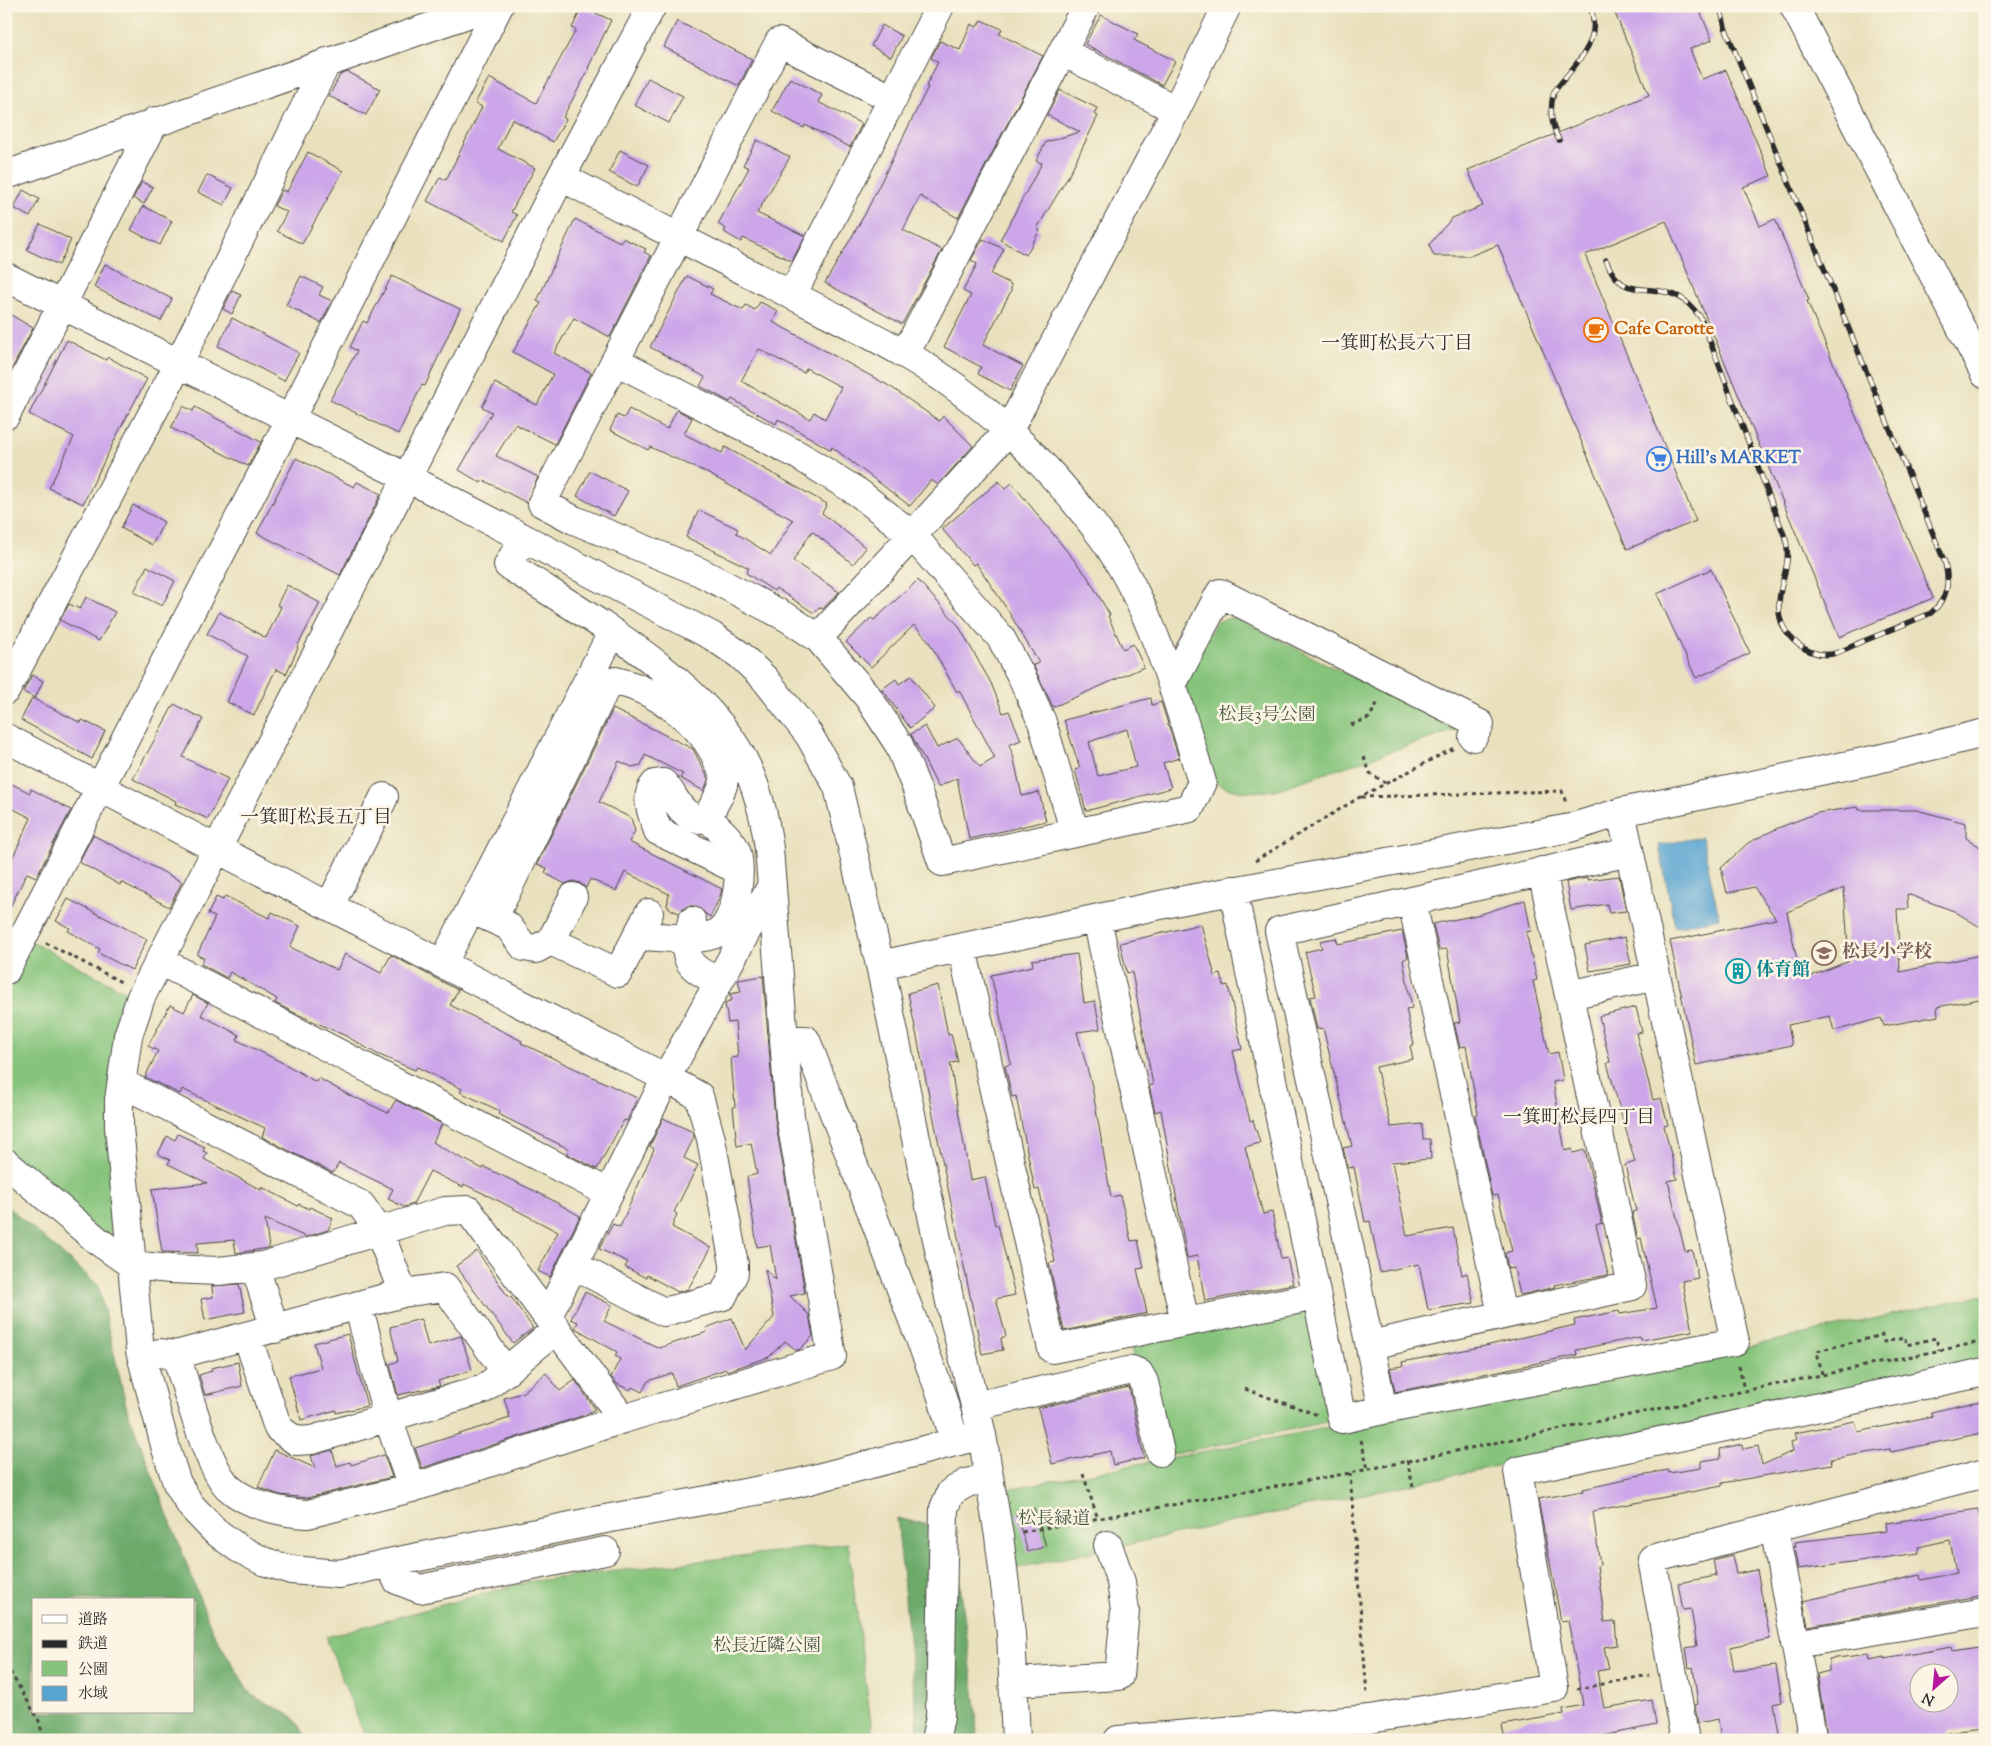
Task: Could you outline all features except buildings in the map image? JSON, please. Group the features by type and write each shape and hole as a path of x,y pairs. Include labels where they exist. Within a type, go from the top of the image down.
{"street":[{"path":"6,174 490,6"},
{"path":"6,970 289,421 499,6"},
{"path":"652,6 561,178 143,993 128,1036 119,1127 140,1351 166,1450 178,1483 191,1506 215,1531 238,1548 263,1561 291,1570 316,1574 339,1574 600,1520 798,1483 982,1435"},
{"path":"792,295 940,6"},
{"path":"905,354 1086,6"},
{"path":"818,638 1009,430 1176,110 1227,6"},
{"path":"1794,6 1985,374"},
{"path":"561,178 680,237 905,354 951,385 1009,430 1053,476 1103,539 1129,583 1173,683 1202,782 1190,808 942,862 899,745 868,697 818,638 780,614 700,572 574,520 542,503 680,237 779,42 893,99"},
{"path":"1063,52 1176,110"},
{"path":"6,690 178,365 327,62"},
{"path":"6,416 155,121"},
{"path":"6,277 289,421 408,478 712,636 740,655 771,685 809,735 838,787 880,965 950,1302 982,1435 999,1536 1011,1634 1015,1682 1016,1740"},
{"path":"616,361 798,455 859,493 913,536 1001,638 1019,671 1042,722 1075,833"},
{"path":"176,1355 212,1462 229,1487 250,1500 270,1509 308,1514 412,1488 623,1419 832,1356 790,1116 765,814 754,784 733,742 708,710 686,690 659,666 508,565 523,539"},
{"path":"1173,683 1220,593 1480,724 1473,737"},
{"path":"482,914 612,633"},
{"path":"444,962 482,914 606,687 616,682 659,698 675,709 714,750 724,777 723,784 707,817"},
{"path":"880,965 1233,890 1570,828 1621,812 1878,759 1985,734"},
{"path":"6,738 217,849 444,962 698,1096 711,1140 734,1264 729,1285 723,1296 664,1312 573,1265"},
{"path":"707,817 698,819 682,811 671,791 662,783 655,784 650,790 649,804 658,831 738,870"},
{"path":"330,906 384,798"},
{"path":"1233,890 1342,1418 1735,1342 1621,812"},
{"path":"551,940 618,973 643,925 690,928 700,938 717,933 726,925 736,900 738,870 736,850 725,834 707,817"},
{"path":"1383,1410 1279,931 1629,852"},
{"path":"1370,1346 1502,1314 1632,1286 1542,871"},
{"path":"247,1336 278,1428 296,1440 312,1440 484,1389 506,1372 552,1323 573,1265 666,1078 772,885"},
{"path":"482,914 508,926 524,947 536,949 551,940 573,897"},
{"path":"1412,902 1502,1314"},
{"path":"1097,919 1185,1322"},
{"path":"690,928 686,954 690,964 696,970 719,982"},
{"path":"962,948 1052,1349 1316,1296"},
{"path":"160,961 609,1193"},
{"path":"1569,995 1656,976"},
{"path":"785,1040 806,1040 941,1394 955,1442"},
{"path":"122,1083 361,1205 379,1231 402,1293"},
{"path":"6,1163 98,1241 132,1265 218,1271 255,1267 445,1211 468,1210 623,1419"},
{"path":"255,1267 276,1329"},
{"path":"140,1351 176,1355 402,1293 445,1287 506,1372"},
{"path":"358,1305 388,1418 412,1488"},
{"path":"1114,1337 1120,1371"},
{"path":"975,1406 1120,1371 1132,1370 1139,1373 1144,1382 1160,1452"},
{"path":"1118,1740 1370,1729 1554,1688 1518,1471 1985,1372"},
{"path":"1686,1740 1652,1559 1985,1473"},
{"path":"935,1740 940,1717 944,1508 951,1492 967,1483 989,1478"},
{"path":"1774,1527 1813,1740"},
{"path":"1015,1682 1119,1676 1125,1612 1121,1582 1108,1545"},
{"path":"388,1563 397,1580 420,1589 605,1551"},
{"path":"1794,1644 1985,1612"}],"path":[{"path":"1352,725 1369,718 1390,679"},
{"path":"1252,863 1360,797 1473,737"},
{"path":"1364,757 1370,773 1386,783"},
{"path":"1360,797 1562,791 1566,806"},
{"path":"26,932 143,993"},
{"path":"1822,1374 1817,1351 1882,1336 1884,1342 1905,1338 1906,1345 1936,1338 1939,1350"},
{"path":"999,1536 1350,1474 1407,1460 1985,1341"},
{"path":"1245,1389 1326,1418 1342,1418"},
{"path":"1407,1460 1413,1487"},
{"path":"1083,1474 1098,1518"},
{"path":"1350,1474 1370,1729"},
{"path":"6,1665 32,1709"},
{"path":"1554,1688 1567,1691 1673,1671"},
{"path":"35,1714 40,1722 44,1740"}],"green space":[{"name":"松長3号公園","path":"1234,617 1456,730 1275,790 1241,791 1233,790 1217,783 1210,778 1182,686 1216,622"},
{"path":"28,940 136,997 124,1253 6,1156 6,982"},
{"path":"6,1205 98,1285 127,1409 212,1630 251,1695 292,1716 308,1740 6,1740"},
{"name":"松長緑道","path":"1985,1294 1985,1362 1017,1568 1003,1490 1747,1347"},
{"path":"1308,1306 1332,1421 1154,1458 1130,1342"},
{"path":"897,1518 957,1531 960,1584 976,1707 977,1740 919,1740"},
{"name":"松長近隣公園","path":"848,1543 873,1740 366,1740 326,1637 526,1582"}],"water":[{"path":"1702,837 1719,918 1675,927 1659,845"}],"railway":[{"path":"1559,140 1552,117 1552,99 1554,92 1577,63 1590,42 1593,31 1590,6"},
{"path":"1606,260 1618,280 1626,285 1633,288 1661,291 1677,296 1688,304 1701,318 1786,540 1787,560 1780,592 1779,611 1781,620 1790,637 1805,649 1823,654 1832,654 1931,613 1941,602 1946,590 1945,563 1725,27 1720,6"}],"place":[{"name":"Cafe Carotte","path":"1596,330"},
{"name":"Hill’s MARKET","path":"1659,459"},
{"name":"松長小学校","path":"1824,953"},
{"name":"体育館","path":"1738,971"}],"district":[{"name":"一箕町松長六丁目","path":"1397,344"},
{"name":"一箕町松長五丁目","path":"316,818"},
{"name":"一箕町松長四丁目","path":"1579,1118"}]}
